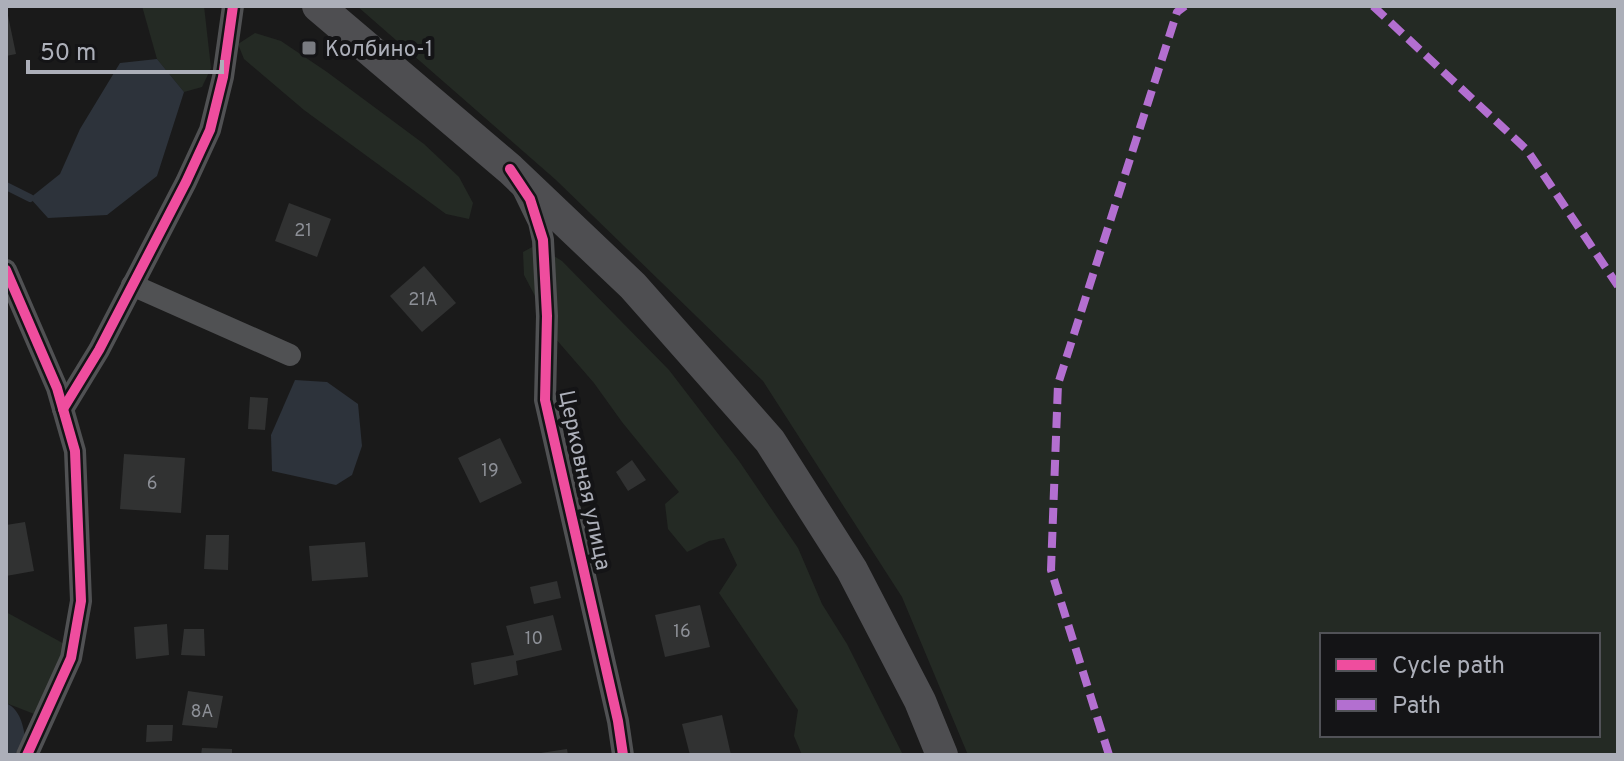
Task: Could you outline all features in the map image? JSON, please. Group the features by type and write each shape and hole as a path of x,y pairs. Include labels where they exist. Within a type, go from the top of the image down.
{"main road":[{"path":"318,6 510,169 633,286 770,441 852,570 920,701 942,755"}],"street":[{"path":"63,409 99,350 210,130 223,77 233,6"},
{"name":"Церковная улица","path":"510,169 530,199 543,240 547,316 545,400 618,721 623,755"},
{"path":"6,270 57,388 75,451 81,601 71,658 27,755"},
{"path":"132,285 290,355"}],"shaded area":[{"path":"142,6 204,6 211,68 202,87 184,92 157,59"},
{"path":"357,6 1618,6 1618,755 968,755 902,597 763,381 556,180"},
{"path":"255,33 281,41 424,144 459,177 473,203 469,219 446,214 304,110 244,59 238,44"},
{"path":"157,59 184,92 157,176 107,215 48,218 30,198 60,174 80,129 120,63"},
{"path":"536,245 562,261 669,370 739,461 798,548 822,604 847,644 903,755 802,755 794,736 798,710 719,593 737,565 724,538 709,541 687,552 668,529 665,504 679,492 594,383 542,323 535,296 524,275 523,252"},
{"path":"295,380 327,382 358,404 362,446 352,475 336,485 272,471 271,435"},
{"path":"6,612 68,646 42,717 6,703"},
{"path":"6,703 18,714 26,741 14,755 6,755"}],"building":[{"path":"6,6 16,54 6,56"},
{"path":"289,203 331,219 317,257 275,241"},
{"path":"424,266 456,303 422,332 390,296"},
{"path":"250,397 268,398 265,430 248,429"},
{"path":"500,438 522,483 480,503 458,458"},
{"path":"124,454 185,458 181,513 120,509"},
{"path":"632,460 646,480 628,491 616,472"},
{"path":"25,522 34,571 6,576 6,525"},
{"path":"206,535 229,535 228,570 204,569"},
{"path":"365,542 368,577 312,581 309,546"},
{"path":"557,581 561,598 534,604 530,587"},
{"path":"700,605 710,647 665,657 655,615"},
{"path":"553,615 562,650 516,661 518,675 474,685 471,663 514,655 506,626"},
{"path":"167,624 169,655 136,659 134,627"},
{"path":"184,629 204,629 205,656 181,655"},
{"path":"188,691 223,696 217,728 182,725"},
{"path":"722,715 731,755 690,755 682,724"},
{"path":"147,725 173,725 172,741 146,742"},
{"path":"202,748 232,749 232,755 201,755"},
{"path":"567,749 568,755 541,755 541,753"}],"waterway":[{"path":"6,186 30,198"}],"marked path":[{"path":"1109,755 1051,570 1058,384 1177,12 1185,6"},
{"path":"1373,6 1527,150 1618,286"}],"cycle path":[{"path":"63,409 99,350 210,130 223,77 233,6"},
{"path":"510,169 530,199 543,240 547,316 545,400 618,721 623,755"},
{"path":"6,270 57,388 75,451 81,601 71,658 27,755"}],"place":[{"name":"Колбино-1","path":"309,48"}]}
